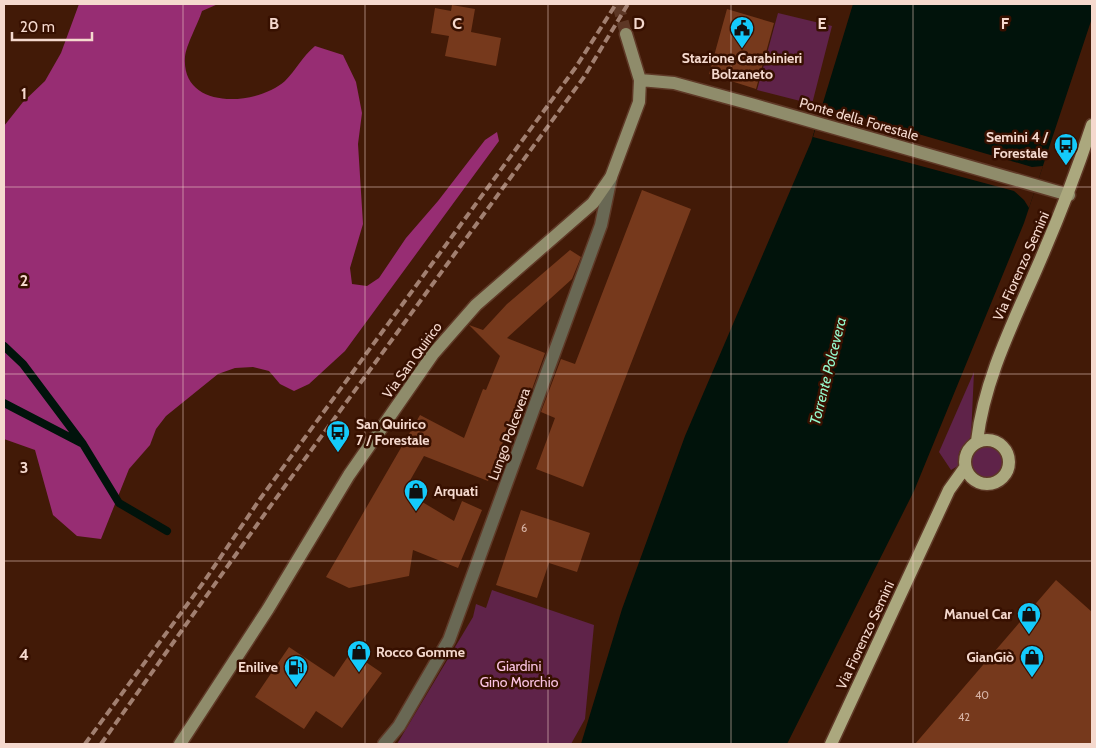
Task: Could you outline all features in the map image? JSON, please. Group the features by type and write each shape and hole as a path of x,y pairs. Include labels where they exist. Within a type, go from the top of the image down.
{"main road":[{"name":"Via San Quirico","path":"180,744 268,609 349,475 433,354 455,326 476,305 593,202 612,177 639,102 640,80 626,34"},
{"name":"Ponte della Forestale","path":"640,80 674,83 1069,195"},
{"name":"Via Fiorenzo Semini","path":"831,744 952,484 968,473 980,484 991,484 1001,480 1008,471 1009,460 1006,450 998,442 982,440 979,419 1002,348 1069,195 1092,125"},
{"path":"968,473 966,453 982,440"}],"street":[{"name":"Lungo Polcevera","path":"384,744 398,726 449,640 601,225 612,177"}],"green space":[{"path":"778,13 832,26 812,104 757,90"},
{"path":"974,372 971,437 959,452 958,466 951,470 939,452"},
{"path":"987,444 994,445 1000,449 1004,455 1004,469 1000,475 994,479 987,480 980,479 974,475 970,469 969,462 970,455 974,449 980,445"},
{"name":"Giardini Gino Morchio","path":"492,590 594,625 585,719 571,744 397,744 473,617 476,604 486,608"}],"shaded area":[{"path":"79,4 218,4 202,11 185,57 187,75 195,87 208,95 223,99 240,99 272,89 285,81 315,46 343,55 356,82 362,113 358,144 363,224 350,268 352,284 367,286 379,278 406,238 438,201 485,140 497,132 499,141 345,351 309,384 294,391 280,384 269,371 253,367 235,368 218,374 166,416 156,429 150,445 129,469 101,539 77,536 53,515 35,450 4,439 4,126 23,102 45,81 61,53"}],"water":[{"name":"Torrente Polcevera","path":"853,4 1092,4 1092,18 1024,223 914,491 787,744 581,744 622,609 685,436 811,142"}],"pier":[{"path":"822,106 1032,167 1043,166 1029,208 1024,200 1014,191 813,137"}],"building":[{"path":"452,5 475,9 471,32 501,38 496,66 445,56 449,36 431,33 435,8 451,11"},
{"name":"Stazione Carabinieri Bolzaneto","path":"727,9 774,23 756,89 709,74"},
{"path":"642,190 691,209 583,487 536,469 555,418 541,412 561,359 575,364"},
{"path":"570,250 581,257 572,279 507,338 545,353 526,406 518,403 488,481 424,456 404,491 454,521 462,501 482,510 458,568 413,550 409,576 349,588 326,577 420,415 464,438 483,389 486,390 500,356 469,325 483,330 507,304"},
{"path":"521,510 590,533 577,572 549,563 537,598 496,585"},
{"name":"GianGiò","path":"1056,580 1092,612 1092,744 915,744"},
{"path":"289,647 334,677 351,652 382,673 342,728 316,711 304,729 255,697"}],"waterway":[{"path":"4,346 23,364 83,444 119,503 167,531"},
{"path":"4,403 81,443"}],"tunnel":[{"path":"618,4 626,34"}],"railway":[{"path":"85,744 203,583 260,499 576,67 616,4"},
{"path":"101,744 269,508 584,77 628,4"}],"place":[{"name":"Stazione Carabinieri Bolzaneto","path":"742,49"},
{"name":"Semini 4 / Forestale","path":"1066,166"},
{"name":"San Quirico 7 / Forestale","path":"338,453"},
{"name":"Arquati","path":"416,512"},
{"name":"Manuel Car","path":"1029,635"},
{"name":"Rocco Gomme","path":"359,673"},
{"name":"GianGiò","path":"1032,678"},
{"name":"Enilive","path":"296,688"}]}
